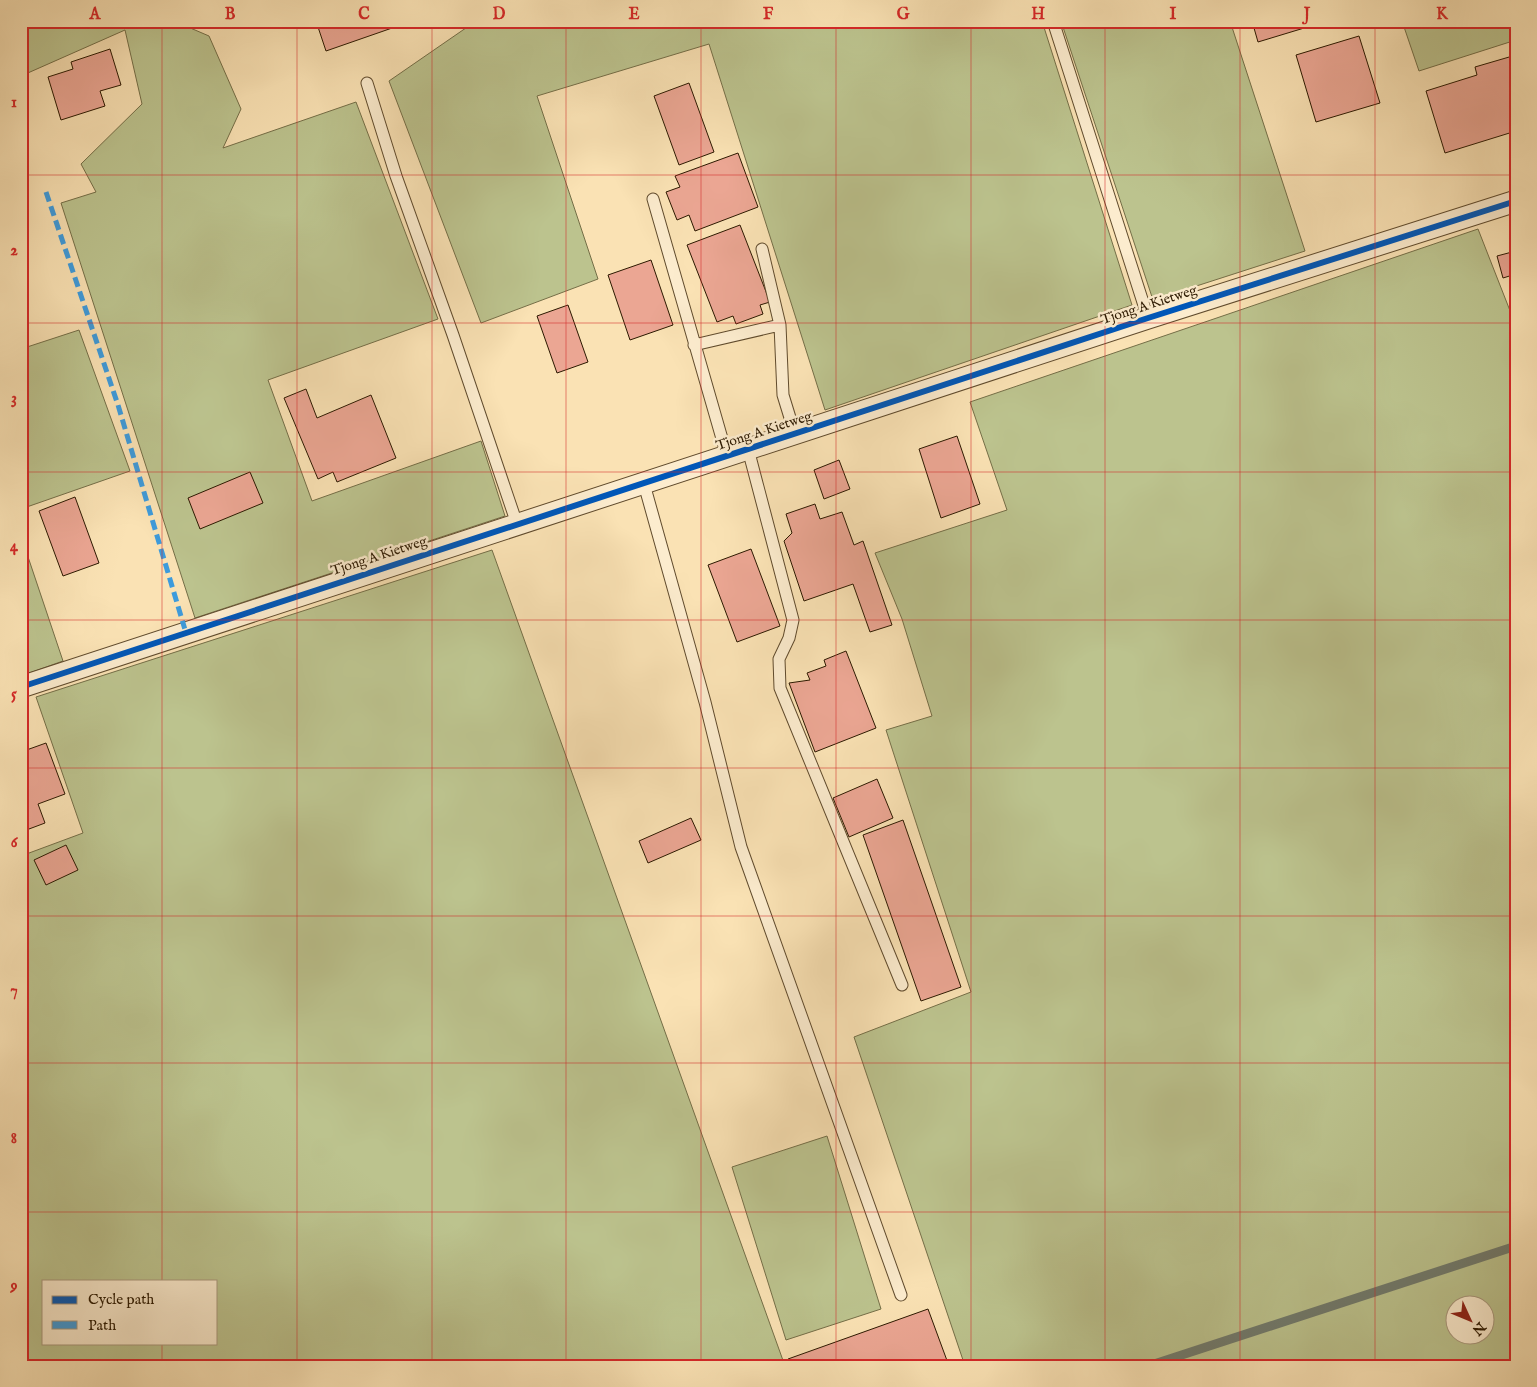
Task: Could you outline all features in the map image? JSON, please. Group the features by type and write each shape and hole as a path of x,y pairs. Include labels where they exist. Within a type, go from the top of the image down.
{"street":[{"name":"Tjong A Kietweg","path":"21,687 1148,318 1516,201"}],"lane":[{"path":"1053,21 1148,318"},
{"path":"367,83 396,176 453,335 516,524"},
{"path":"653,200 727,456"},
{"path":"762,249 780,326 783,395 796,434"},
{"path":"694,345 780,326"},
{"path":"748,449 793,620 789,638 779,660 780,688 902,985"},
{"path":"644,484 705,702 741,847 901,1295"}],"green space":[{"path":"21,21 174,21 209,36 241,109 223,148 356,102 438,319 268,380 312,501 481,441 505,516 195,618 61,203 96,192 81,164 142,104 125,30 21,76"},
{"path":"476,21 1042,21 1132,305 825,410 709,44 537,96 598,279 481,323 389,81"},
{"path":"1061,21 1230,21 1305,251 1153,300"},
{"path":"1402,21 1516,21 1516,40 1419,71"},
{"path":"1478,229 1516,326 1516,1366 965,1366 854,1037 971,992 886,730 932,716 902,619 875,553 1007,510 970,402"},
{"path":"79,330 130,471 21,509 21,349"},
{"path":"21,536 63,661 21,676"},
{"path":"492,550 785,1366 21,1366 21,856 83,833 36,697"},
{"path":"827,1136 881,1309 786,1340 732,1167"}],"building":[{"path":"316,21 393,21 395,27 326,51"},
{"path":"1252,21 1324,21 1324,22 1258,42"},
{"path":"1359,36 1380,103 1316,122 1296,55"},
{"path":"110,49 121,85 100,91 105,106 61,120 48,77 73,69 71,62"},
{"path":"1516,55 1516,131 1445,153 1426,91 1477,75 1475,67"},
{"path":"689,83 714,152 679,165 654,96"},
{"path":"738,153 758,207 695,231 689,215 677,220 666,192 680,187 675,176"},
{"path":"740,225 770,302 760,305 763,314 736,324 733,316 717,322 687,245"},
{"path":"1512,252 1516,274 1503,278 1497,256"},
{"path":"651,260 673,325 630,340 608,275"},
{"path":"568,305 588,362 557,373 537,316"},
{"path":"306,389 317,418 371,395 396,458 337,482 333,472 318,479 284,398"},
{"path":"957,436 980,504 941,518 919,449"},
{"path":"839,460 850,489 824,499 814,470"},
{"path":"250,472 263,503 200,529 188,498"},
{"path":"75,497 99,563 63,576 39,511"},
{"path":"815,504 820,519 842,512 854,545 863,541 892,625 870,632 853,584 804,601 784,541 792,533 786,514"},
{"path":"751,549 780,626 737,642 708,565"},
{"path":"846,651 876,728 815,752 789,683 810,680 807,673 826,666 824,660"},
{"path":"46,743 65,794 38,804 45,823 21,832 21,752"},
{"path":"877,779 893,818 849,837 833,798"},
{"path":"691,818 701,840 648,863 639,841"},
{"path":"903,820 961,987 921,1001 863,835"},
{"path":"66,845 78,870 46,885 34,860"},
{"path":"928,1309 949,1366 790,1366 788,1359"}],"waterway":[{"path":"1148,1366 1516,1246"}],"marked path":[{"path":"46,192 118,405 186,633"}],"cycle path":[{"path":"21,687 1148,318 1516,201"}]}
